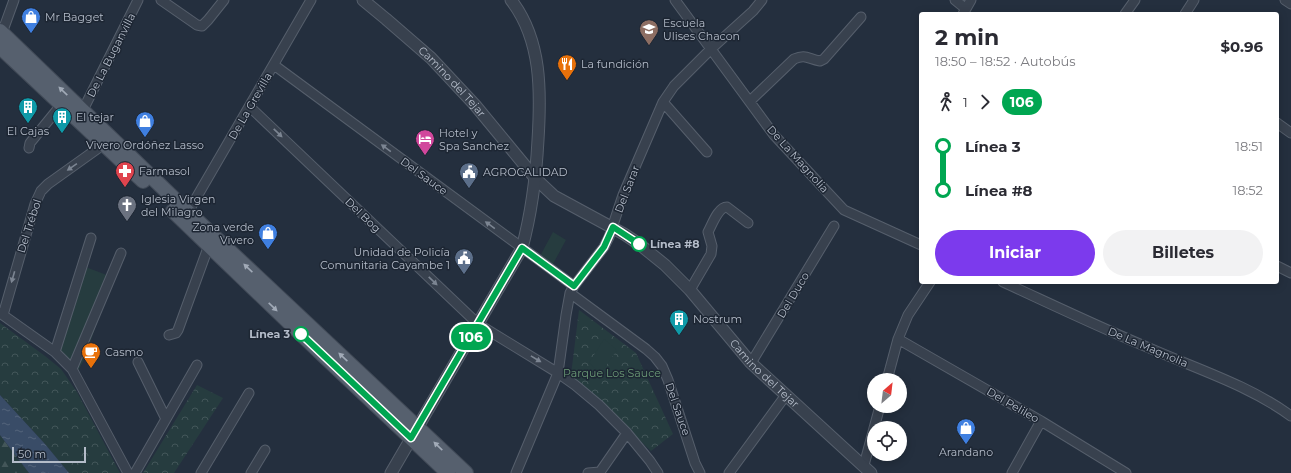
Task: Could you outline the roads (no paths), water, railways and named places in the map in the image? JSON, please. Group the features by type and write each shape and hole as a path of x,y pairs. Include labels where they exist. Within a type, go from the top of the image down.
{"main road":[{"path":"1,32 415,433 448,473"},
{"path":"0,47 209,245 415,433 466,473"}],"street":[{"path":"1,32 14,0"},
{"name":"De La Buganvilla","path":"83,110 138,0"},
{"path":"161,0 197,25 202,26 224,0"},
{"name":"De La Grevilla","path":"188,212 311,0"},
{"name":"Camino del Tejar","path":"362,0 432,58 475,105 536,180 554,196 613,227 639,244 665,265 690,290 751,363 868,469"},
{"name":"De La Magnolia","path":"675,0 774,135 844,210 919,244"},
{"name":"Del Sarar","path":"516,473 558,373 566,315 572,290 604,247 613,227 623,195 652,124 663,102 674,86 711,49 753,11 762,0"},
{"path":"955,0 964,12 971,0"},
{"path":"1126,12 1135,0"},
{"path":"1186,12 1194,0"},
{"path":"1285,0 1291,4"},
{"path":"391,473 522,248 536,180 540,113 538,73 531,36 515,2"},
{"path":"750,101 794,59 801,56 809,56 820,61 824,59 861,17"},
{"name":"Del Sauce","path":"274,65 522,248 655,357 662,366 668,380 695,463 700,473"},
{"path":"663,102 707,152"},
{"path":"29,148 30,143 62,105"},
{"name":"Del Bog","path":"250,106 478,324 558,373 599,405 627,434 650,461 658,473"},
{"path":"1279,124 1291,133"},
{"name":"Del Trébol","path":"1,314 34,204 41,192 48,184 104,144"},
{"path":"690,290 711,254 712,246 708,238 708,232 720,210 727,207 748,223"},
{"name":"Del Duco","path":"751,363 834,226"},
{"path":"55,352 91,238"},
{"path":"169,335 176,333 178,330 209,245"},
{"path":"72,369 121,254"},
{"path":"1279,267 1291,273"},
{"path":"889,373 898,340 908,315 929,284"},
{"name":"De La Magnolia","path":"1007,284 1261,397 1291,416"},
{"path":"1,314 55,352 72,369 128,473"},
{"name":"Del Pelileo","path":"898,340 1041,422 1126,473"},
{"path":"138,362 166,419"},
{"path":"135,473 197,365"},
{"path":"201,473 249,393"},
{"path":"729,473 786,395"},
{"path":"868,469 879,413"},
{"path":"1012,473 1041,422"},
{"path":"588,473 600,473 627,434"},
{"path":"251,473 265,450"}],"water":[{"path":"0,395 45,444 69,473 29,473 0,435"}],"place":[{"name":"Mr Bagget","path":"31,34"},
{"name":"Escuela Ulises Chacon","path":"649,46"},
{"name":"La fundición","path":"567,81"},
{"name":"El Cajas","path":"28,124"},
{"name":"El tejar","path":"62,134"},
{"name":"Vivero Ordóñez Lasso","path":"145,138"},
{"name":"Hotel y Spa Sanchez","path":"425,156"},
{"name":"Farmasol","path":"125,188"},
{"name":"AGROCALIDAD","path":"469,189"},
{"name":"Iglesia Virgen del Milagro","path":"127,222"},
{"name":"Línea #8","path":"639,244"},
{"name":"Zona verde Vivero","path":"268,250"},
{"name":"Unidad de Policía Comunitaria Cayambe 1","path":"464,275"},
{"name":"Línea 3","path":"301,334"},
{"name":"Nostrum","path":"679,336"},
{"name":"Casmo","path":"91,369"},
{"name":"Arandano","path":"966,445"}],"park label":[{"name":"Parque Los Sauce","path":"612,373"}]}
